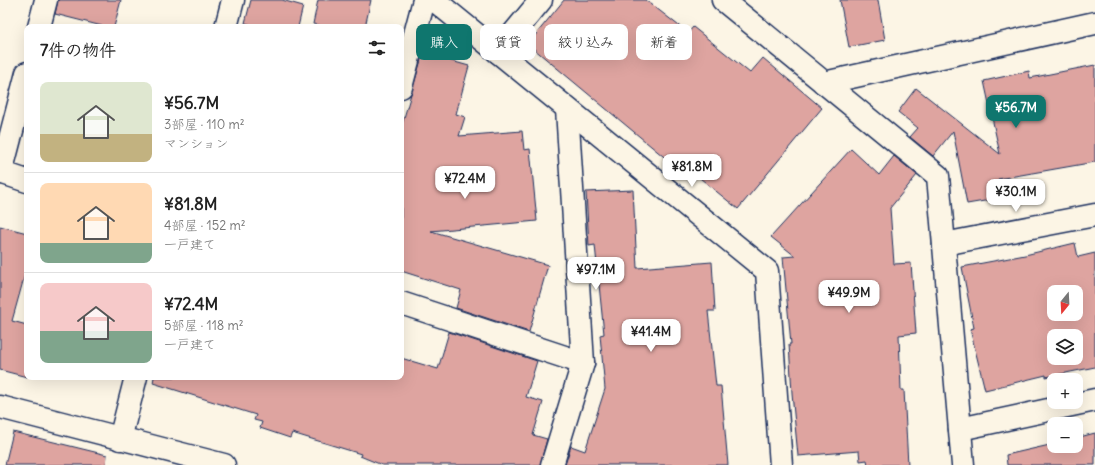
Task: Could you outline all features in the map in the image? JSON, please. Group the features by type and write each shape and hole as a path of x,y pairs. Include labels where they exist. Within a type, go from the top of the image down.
{"street":[{"path":"40,24 46,0"},
{"path":"227,24 233,0"},
{"path":"404,76 424,0"},
{"path":"434,0 480,37"},
{"path":"521,24 541,0"},
{"path":"723,0 938,176 963,465"},
{"path":"824,83 1095,23"},
{"path":"508,60 767,271 780,465"},
{"path":"24,84 1,172 24,180"},
{"path":"552,465 583,363 567,108"},
{"path":"944,244 1095,215"},
{"path":"404,304 583,363"},
{"path":"120,439 135,380"},
{"path":"960,429 1095,400"},
{"path":"0,407 220,464"}],"building":[{"path":"58,0 121,0 115,24 94,24 55,14"},
{"path":"251,0 282,0 303,6 299,24 245,23"},
{"path":"318,0 371,0 366,24 313,24"},
{"path":"564,0 646,0 677,24 636,24 636,60 692,60 693,27 750,73 763,58 822,108 738,209 679,161 675,166 547,60 628,60 628,24 544,24"},
{"path":"840,0 878,0 885,40 849,47"},
{"path":"544,24 544,57 536,51 536,34"},
{"path":"421,60 448,60 469,66 456,114 465,117 459,136 522,131 524,150 530,149 537,221 431,231 548,265 529,332 456,308 461,290 404,272 404,118"},
{"path":"1095,65 1095,162 998,179 1002,198 967,204 953,131 933,156 910,137 918,128 898,112 916,88 1000,154 984,81 1029,71 1030,78"},
{"path":"851,149 879,175 894,156 917,175 890,208 894,264 911,263 916,333 899,335 901,390 904,390 908,465 868,465 867,460 860,461 859,451 798,456 792,393 789,344 791,344 783,257 795,256 771,237"},
{"path":"633,190 637,268 712,262 715,311 708,311 716,386 721,386 728,465 565,465 571,446 585,451 605,389 600,335 604,334 595,245 589,246 586,192"},
{"path":"0,226 24,232 24,278 12,321 24,324 24,376 0,370"},
{"path":"1075,243 1078,257 1095,253 1095,367 1066,373 1047,373 1047,377 1046,375 985,390 970,329 974,328 962,267 1025,255"},
{"path":"449,332 537,361 526,397 543,402 533,435 547,439 540,465 382,465 360,456 361,454 292,433 290,438 260,428 262,422 254,420 256,415 153,383 154,380 404,380 404,359 438,369"},
{"path":"13,432 107,455 106,465 5,465"},
{"path":"1095,433 1095,465 1007,465 1006,455 1047,446 1047,453 1083,453 1083,436"}]}
